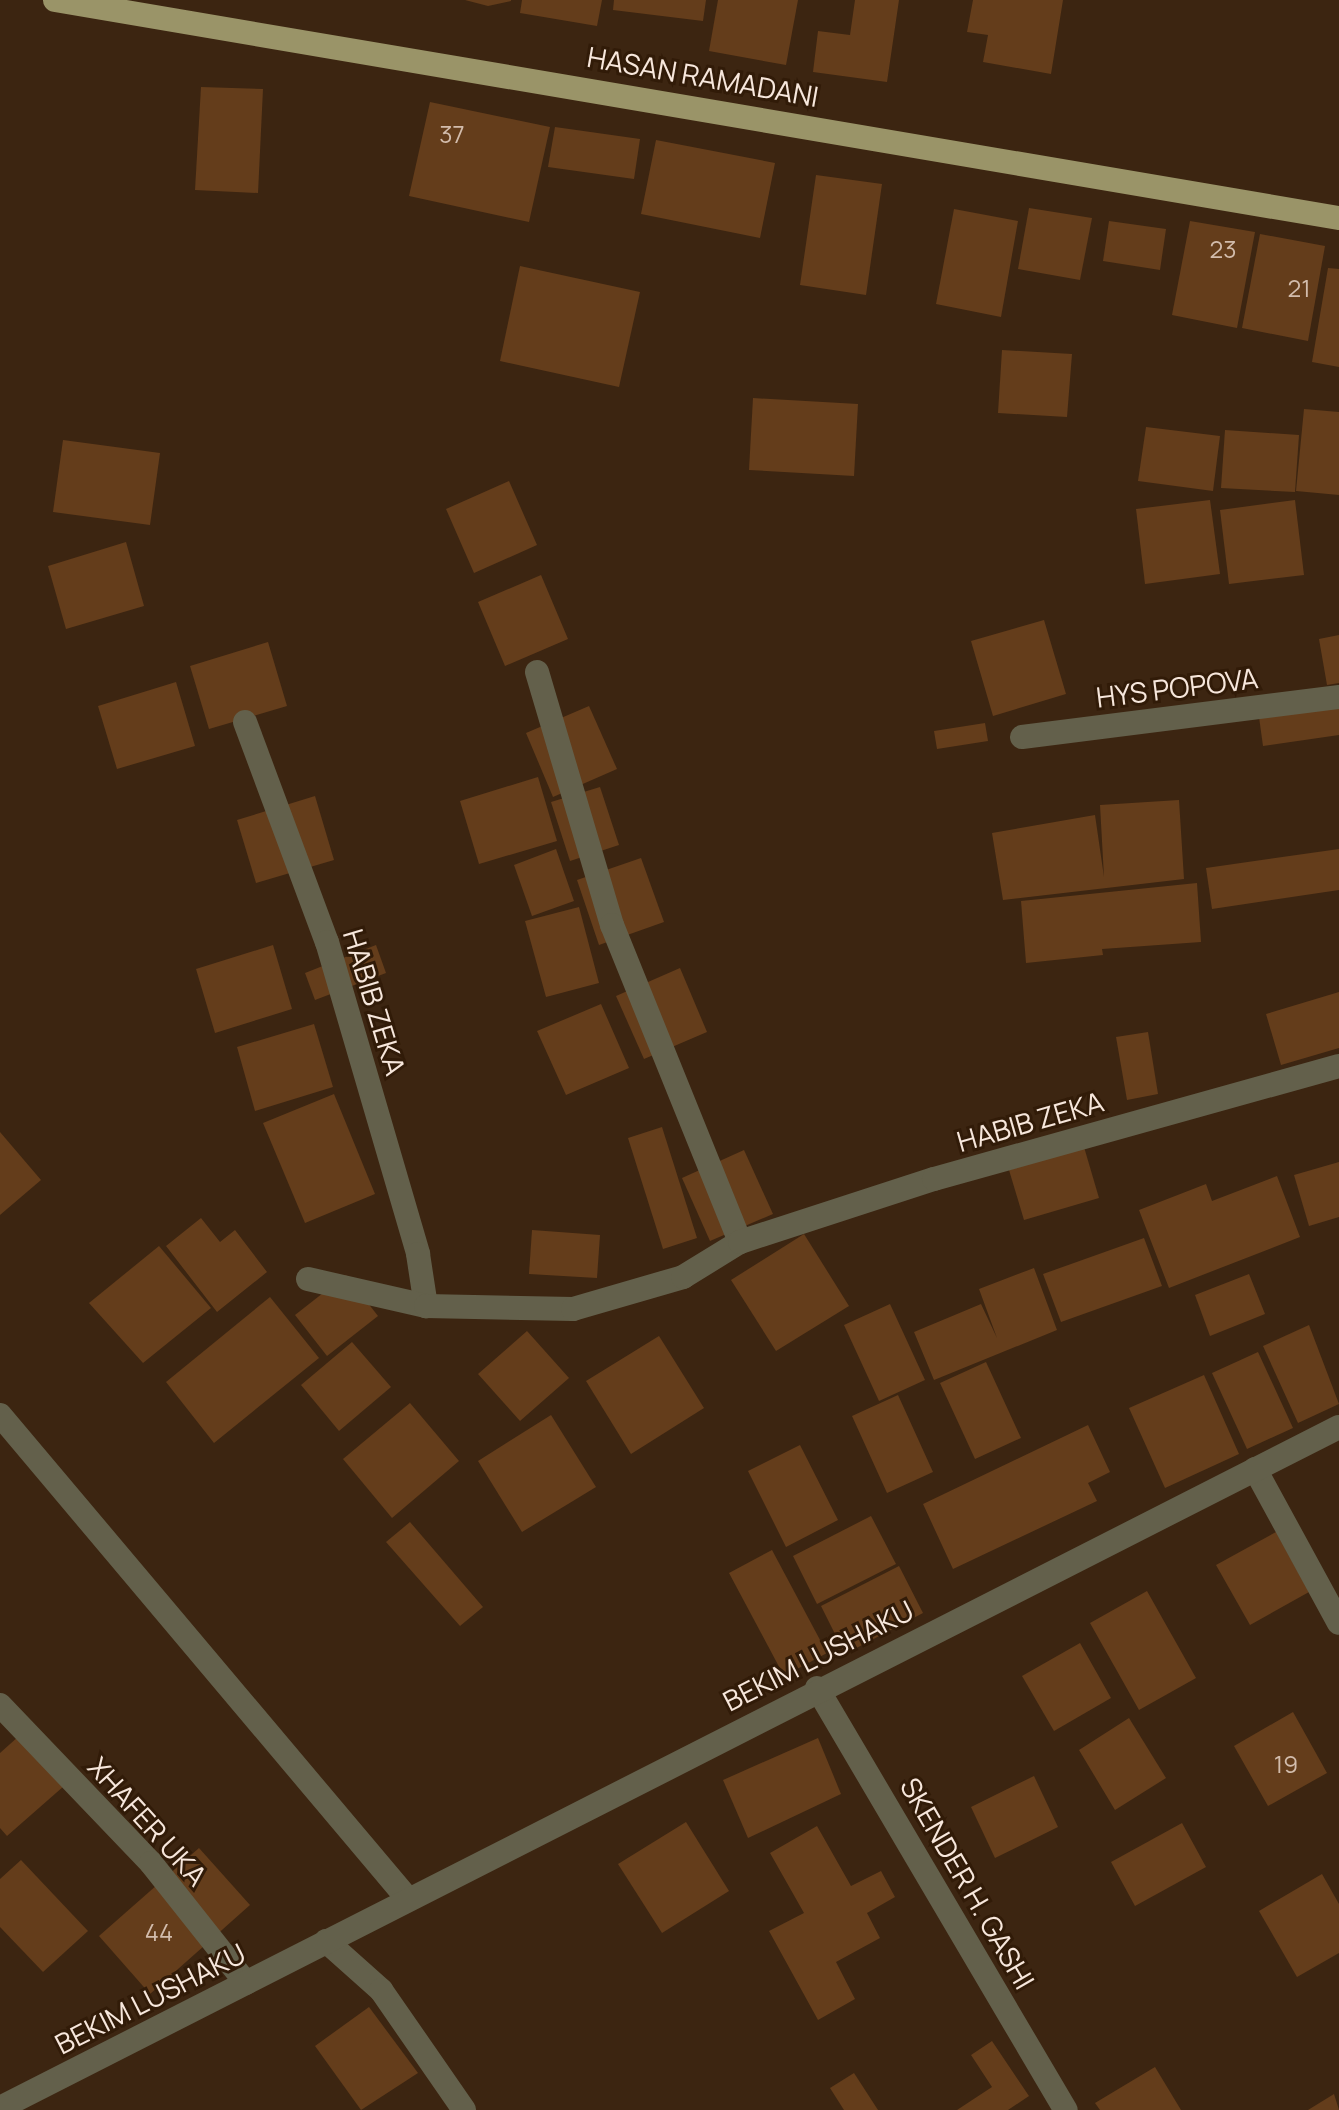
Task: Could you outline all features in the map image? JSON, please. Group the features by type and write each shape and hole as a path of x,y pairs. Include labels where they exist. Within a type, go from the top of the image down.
{"main road":[{"name":"HASAN RAMADANI","path":"55,0 1339,218"}],"street":[{"path":"537,672 612,925 740,1242"},
{"name":"HYS POPOVA","path":"1022,737 1339,697"},
{"name":"HABIB ZEKA","path":"245,722 327,942 418,1254 426,1306"},
{"name":"HABIB ZEKA","path":"308,1279 426,1306 573,1309 683,1277 740,1242 934,1179 1339,1066"},
{"path":"0,1415 407,1898"},
{"name":"BEKIM LUSHAKU","path":"0,2108 817,1688 1339,1427"},
{"path":"1255,1469 1339,1623"},
{"name":"SKENDER H. GASHI","path":"817,1688 1066,2110"},
{"name":"XHAFER UKA","path":"0,1705 151,1863 246,1983"},
{"path":"326,1941 381,1990 464,2110"}],"building":[{"path":"465,0 511,0 511,1 488,6"},
{"path":"522,0 602,0 597,26 520,13"},
{"path":"614,0 706,0 703,21 613,10"},
{"path":"718,0 798,0 786,65 709,51"},
{"path":"855,0 899,0 887,82 813,72 818,31 850,35"},
{"path":"973,0 1063,0 1051,74 983,62 988,35 967,32"},
{"path":"201,87 263,89 258,193 195,190"},
{"path":"430,102 550,127 529,222 409,196"},
{"path":"555,127 640,139 634,179 548,167"},
{"path":"656,140 775,163 760,238 641,214"},
{"path":"816,175 882,184 866,295 800,285"},
{"path":"1029,208 1092,218 1080,280 1018,269"},
{"path":"954,209 1018,221 1001,317 936,304"},
{"path":"1109,221 1166,229 1160,270 1103,261"},
{"path":"1190,221 1255,232 1237,328 1172,315"},
{"path":"1260,234 1325,246 1308,341 1242,328"},
{"path":"520,266 640,292 619,387 500,361"},
{"path":"1328,268 1339,269 1339,367 1312,362"},
{"path":"1002,350 1072,354 1067,417 998,413"},
{"path":"753,398 858,404 854,476 749,470"},
{"path":"1304,409 1339,412 1339,495 1296,491"},
{"path":"1146,427 1220,436 1213,491 1138,481"},
{"path":"1225,430 1299,435 1295,492 1221,488"},
{"path":"63,440 160,453 150,525 53,512"},
{"path":"509,481 537,545 474,573 446,509"},
{"path":"1210,500 1220,574 1145,584 1136,509"},
{"path":"1295,500 1304,575 1229,584 1220,510"},
{"path":"126,542 144,606 66,629 48,566"},
{"path":"541,575 568,639 505,666 478,602"},
{"path":"1044,620 1066,694 993,716 971,641"},
{"path":"1339,635 1339,683 1327,685 1319,639"},
{"path":"268,642 287,706 209,729 190,666"},
{"path":"176,682 195,746 117,769 98,706"},
{"path":"589,706 617,769 553,797 526,733"},
{"path":"1339,706 1339,735 1263,746 1259,717"},
{"path":"985,723 988,741 937,749 934,731"},
{"path":"538,777 557,841 479,864 460,801"},
{"path":"600,787 619,845 570,861 551,802"},
{"path":"315,796 334,860 256,883 237,820"},
{"path":"1179,800 1184,879 1003,900 992,833 1095,815 1104,877 1100,805"},
{"path":"556,849 574,901 532,916 514,865"},
{"path":"1339,849 1339,890 1212,909 1206,868"},
{"path":"641,858 664,922 599,945 577,880"},
{"path":"1197,883 1201,942 1102,949 1103,955 1026,963 1021,901"},
{"path":"579,907 599,983 546,997 525,921"},
{"path":"273,945 292,1009 215,1033 196,969"},
{"path":"376,945 386,973 315,1000 305,973"},
{"path":"680,968 707,1032 644,1059 616,996"},
{"path":"1339,992 1339,1048 1281,1065 1266,1014"},
{"path":"601,1004 629,1068 566,1095 537,1031"},
{"path":"314,1024 333,1087 255,1111 237,1047"},
{"path":"1148,1032 1158,1094 1127,1100 1116,1037"},
{"path":"334,1094 375,1194 305,1223 263,1123"},
{"path":"662,1127 697,1238 663,1249 628,1138"},
{"path":"0,1132 41,1180 0,1215"},
{"path":"1084,1147 1099,1198 1024,1220 1009,1170"},
{"path":"744,1150 773,1214 710,1241 682,1178"},
{"path":"1339,1162 1339,1217 1309,1226 1294,1175"},
{"path":"1277,1176 1300,1237 1169,1288 1139,1210 1206,1184 1212,1201"},
{"path":"201,1218 220,1242 235,1230 267,1272 217,1312 166,1246"},
{"path":"532,1230 600,1235 597,1278 529,1274"},
{"path":"804,1234 849,1306 776,1351 731,1280"},
{"path":"1144,1238 1162,1286 1061,1322 1043,1274"},
{"path":"159,1246 211,1308 143,1363 89,1303"},
{"path":"1034,1268 1057,1330 934,1380 914,1332 981,1304 997,1338 979,1289"},
{"path":"1249,1274 1265,1314 1210,1336 1195,1295"},
{"path":"346,1275 378,1316 327,1356 295,1315"},
{"path":"270,1297 319,1358 214,1443 166,1382"},
{"path":"890,1304 925,1380 879,1401 844,1325"},
{"path":"1309,1325 1339,1404 1298,1423 1263,1346"},
{"path":"527,1331 569,1378 520,1421 478,1374"},
{"path":"659,1336 704,1408 631,1454 586,1381"},
{"path":"352,1342 391,1387 339,1431 301,1385"},
{"path":"1258,1352 1293,1428 1247,1449 1212,1373"},
{"path":"986,1362 1021,1438 975,1459 940,1383"},
{"path":"1204,1375 1239,1454 1165,1488 1129,1408"},
{"path":"898,1395 933,1472 887,1493 852,1416"},
{"path":"410,1403 459,1461 392,1518 343,1459"},
{"path":"551,1415 596,1487 522,1532 478,1461"},
{"path":"1088,1425 1110,1472 1088,1483 1097,1501 953,1569 923,1504"},
{"path":"800,1445 838,1520 786,1547 748,1471"},
{"path":"871,1516 896,1564 817,1604 793,1556"},
{"path":"410,1522 483,1607 460,1626 386,1542"},
{"path":"1276,1532 1309,1592 1250,1625 1216,1565"},
{"path":"772,1550 827,1653 784,1676 729,1573"},
{"path":"899,1566 923,1613 845,1654 821,1606"},
{"path":"1147,1591 1196,1678 1139,1710 1090,1623"},
{"path":"1080,1643 1111,1698 1054,1731 1022,1676"},
{"path":"1293,1712 1327,1773 1268,1806 1234,1746"},
{"path":"1129,1718 1166,1778 1115,1810 1079,1750"},
{"path":"19,1736 64,1786 7,1836 0,1828 0,1753"},
{"path":"818,1738 841,1794 748,1838 723,1780"},
{"path":"1034,1776 1058,1827 995,1858 971,1807"},
{"path":"686,1822 729,1891 662,1933 618,1864"},
{"path":"1182,1823 1206,1867 1135,1906 1111,1862"},
{"path":"817,1826 851,1886 881,1871 895,1897 867,1913 880,1938 836,1962 855,1999 818,2020 769,1931 804,1913 770,1853"},
{"path":"199,1848 250,1905 150,1994 99,1936"},
{"path":"21,1860 88,1931 43,1972 0,1927 0,1879"},
{"path":"1322,1874 1339,1904 1339,1953 1297,1977 1259,1911"},
{"path":"369,2007 418,2073 361,2110 315,2046"},
{"path":"992,2041 1029,2096 1008,2110 957,2110 992,2087 971,2055"},
{"path":"1155,2067 1181,2110 1100,2110 1095,2103"},
{"path":"854,2073 878,2110 844,2110 830,2088"},
{"path":"1334,2094 1339,2110 1308,2110"}]}
